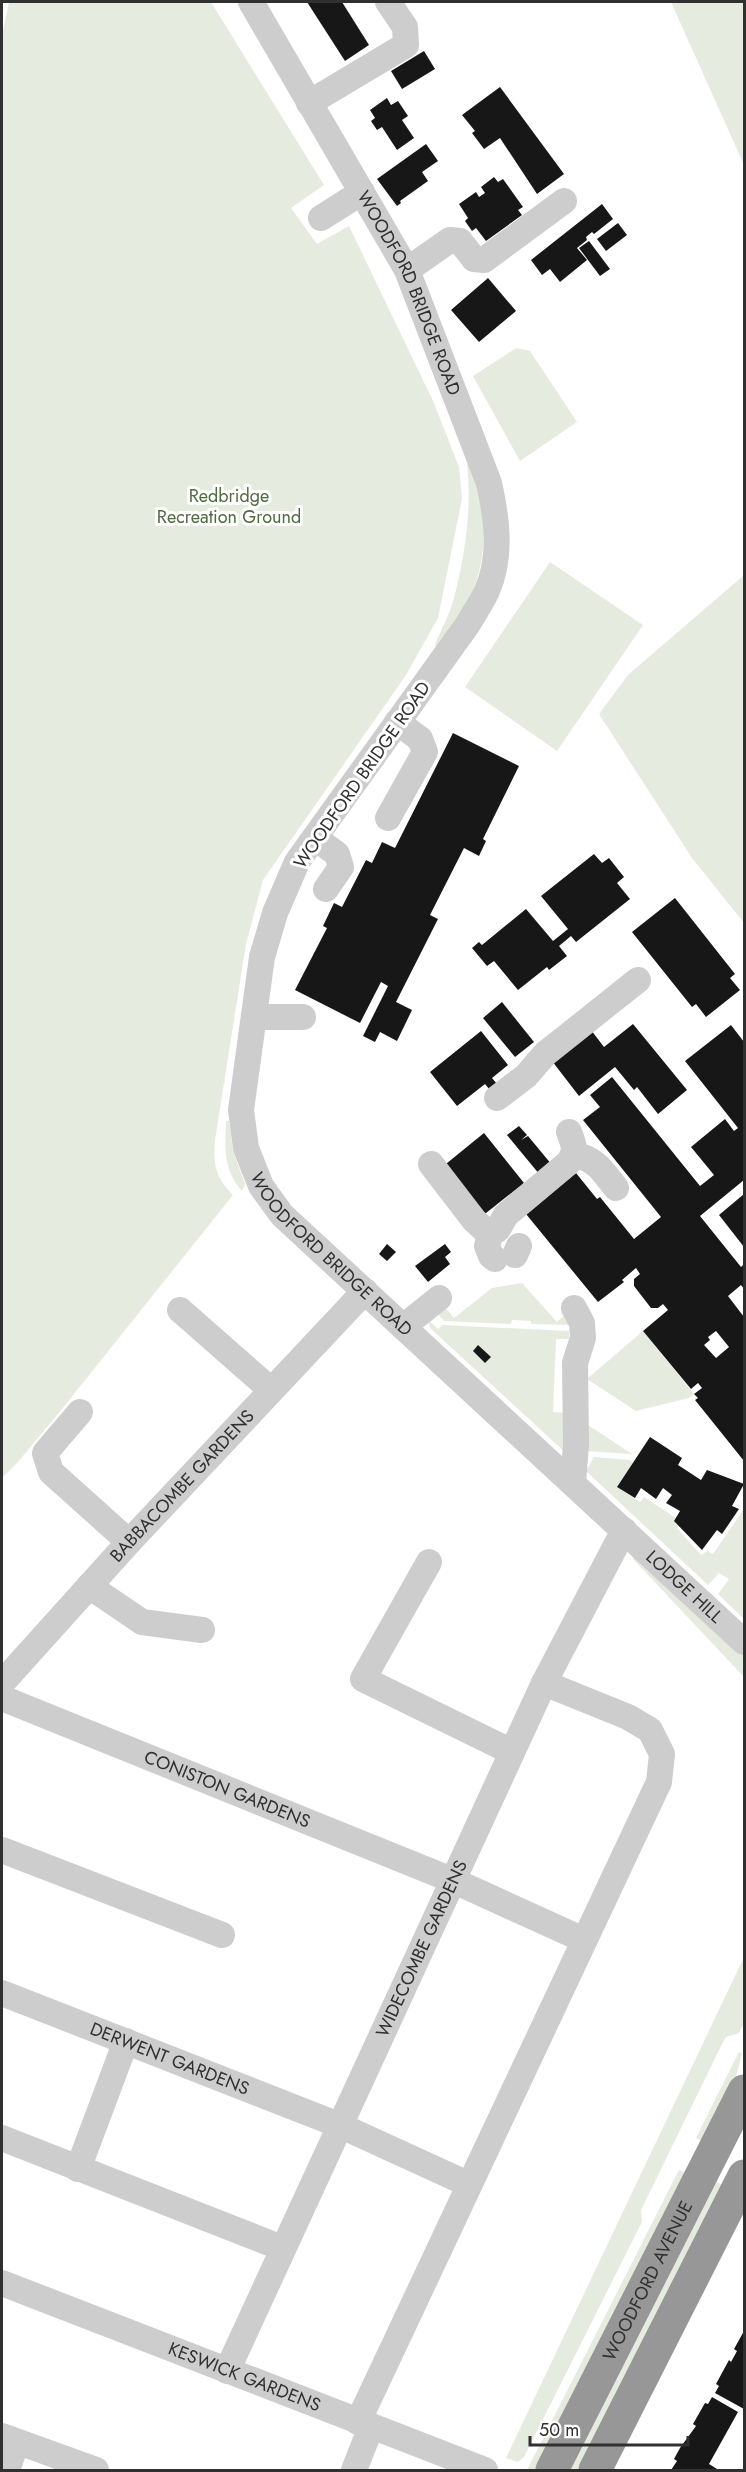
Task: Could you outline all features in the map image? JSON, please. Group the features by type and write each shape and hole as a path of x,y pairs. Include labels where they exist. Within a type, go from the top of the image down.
{"highway":[{"name":"WOODFORD AVENUE","path":"552,2470 744,2091"},
{"path":"595,2470 744,2176"}],"street":[{"name":"WOODFORD BRIDGE ROAD","path":"251,2 407,270 489,483 497,519 496,555 488,590 468,624 297,862 275,913 262,957 241,1110 246,1148 261,1186 282,1215 624,1530"},
{"path":"309,103 406,45 405,27 388,2"},
{"path":"321,218 362,192"},
{"path":"407,270 450,240 460,241 474,259 483,260 564,201"},
{"path":"388,818 425,752 420,739 397,722"},
{"path":"315,838 337,854 341,867 326,889"},
{"path":"497,1098 526,1076 545,1054 638,980"},
{"path":"254,1017 303,1017"},
{"path":"430,1164 474,1220 504,1245 506,1215 568,1163 571,1144 586,1157 595,1161 616,1188"},
{"name":"BABBACOMBE GARDENS","path":"2,1683 129,1542 365,1292"},
{"path":"403,1327 439,1298"},
{"path":"573,1483 576,1444 575,1363 583,1338 582,1323 574,1308"},
{"path":"180,1310 271,1390"},
{"path":"80,1412 45,1454 51,1472 129,1542"},
{"name":"LODGE HILL","path":"624,1530 744,1642"},
{"name":"WIDECOMBE GARDENS","path":"227,2371 544,1683 624,1530"},
{"path":"429,1562 363,1679 512,1752"},
{"path":"89,1586 142,1622 201,1630"},
{"path":"354,2470 364,2424 468,2184 659,1782 662,1755 650,1730 628,1717 544,1683"},
{"name":"CONISTON GARDENS","path":"2,1698 452,1880 584,1940"},
{"path":"2,1850 222,1935"},
{"name":"DERWENT GARDENS","path":"2,1993 339,2125 468,2184"},
{"path":"78,2169 126,2041"},
{"path":"2,2138 282,2248"},
{"name":"KESWICK GARDENS","path":"2,2283 485,2470"},
{"path":"7,2470 9,2439 96,2470"}],"green space":[{"name":"Redbridge Recreation Ground","path":"9,2 211,2 324,185 291,208 317,244 349,226 434,403 459,467 462,499 438,618 406,675 263,880 246,944 215,1140 216,1170 233,1195 62,1409 2,1478 2,35"},
{"path":"671,2 744,2 744,165"},
{"path":"516,348 530,351 577,422 520,461 473,376"},
{"path":"467,464 471,464 483,513 481,564 468,603 437,647 435,645 454,598 464,548 469,497"},
{"path":"550,562 643,625 557,751 465,687"},
{"path":"744,575 744,923 692,858 599,714 628,675"},
{"path":"226,1121 229,1121 233,1151 245,1184 242,1191 228,1167"},
{"path":"522,1283 557,1322 566,1314 569,1325 531,1324 531,1321 512,1320 511,1324 444,1321 437,1313 445,1307 454,1318 492,1288"},
{"path":"428,1320 438,1329 442,1325 569,1331 569,1339 556,1339 553,1412 567,1413 567,1454 430,1328"},
{"path":"643,1331 694,1394 689,1398 636,1411 587,1379"},
{"path":"585,1423 632,1454 584,1451"},
{"path":"594,1457 630,1460 633,1463 617,1487 640,1502 644,1497 676,1518 674,1521 677,1528 701,1555 707,1551 713,1554 744,1509 744,1619 718,1594 729,1579 719,1573 708,1585 586,1471"},
{"path":"635,1552 744,1652 744,1677 633,1559"},
{"path":"744,1957 744,2023 739,2033 726,2037 722,2044 641,2210 642,2222 524,2457 518,2462 506,2458"},
{"path":"739,2052 742,2054 733,2087 705,2143 696,2138"},
{"path":"679,2170 689,2174 538,2470 527,2470"},
{"path":"713,2180 725,2186 581,2470 567,2470"}],"building":[{"path":"307,2 342,2 369,45 345,61"},
{"path":"424,51 435,69 402,89 391,71"},
{"path":"500,87 564,174 537,194 500,138 484,149 472,133 475,131 462,115"},
{"path":"387,98 391,105 398,101 408,116 402,120 414,138 397,150 382,127 377,130 371,121 375,118 370,110"},
{"path":"426,144 438,161 422,172 428,181 400,201 401,203 397,206 377,179"},
{"path":"494,177 498,182 503,179 523,207 518,210 522,215 486,241 476,228 472,231 465,221 468,218 459,204 476,192 479,197 485,193 481,187"},
{"path":"602,204 613,219 594,234 592,232 586,237 587,240 577,248 587,260 560,282 550,269 542,275 531,260"},
{"path":"618,223 627,235 606,251 597,239"},
{"path":"589,241 610,269 600,276 579,248"},
{"path":"488,278 516,311 479,342 451,310"},
{"path":"453,733 519,766 483,839 486,841 479,856 464,848 430,915 438,919 396,1002 412,1010 397,1041 380,1032 375,1042 363,1036 388,986 381,982 360,1023 295,990 327,928 323,926 334,903 342,907 366,860 372,863 382,842 395,848"},
{"path":"594,854 602,863 609,858 624,877 617,883 630,899 576,942 571,936 559,946 567,956 549,970 547,967 518,990 494,961 487,966 472,948 479,942 482,945 526,909 553,941 568,929 541,896"},
{"path":"675,898 735,974 730,978 740,990 706,1017 696,1004 692,1007 632,932"},
{"path":"502,1002 534,1042 515,1057 483,1018"},
{"path":"633,1024 687,1090 658,1114 637,1087 634,1090 615,1067 579,1096 552,1061 591,1030 604,1047"},
{"path":"731,1025 744,1042 744,1180 700,1216 741,1267 744,1264 744,1289 741,1285 728,1296 744,1317 744,1461 695,1400 698,1398 694,1394 702,1388 698,1383 691,1389 643,1331 668,1310 663,1304 658,1308 651,1308 634,1286 634,1279 640,1274 636,1268 622,1280 624,1282 598,1302 526,1214 576,1173 597,1199 600,1197 634,1239 661,1217 583,1120 600,1107 590,1095 612,1077 700,1186 714,1175 691,1147 725,1119 734,1131 738,1128 685,1061","holes":["716,1331 729,1347 716,1358 704,1345 710,1340 708,1337"]},
{"path":"481,1031 508,1065 492,1078 497,1084 490,1090 485,1084 457,1106 430,1072"},
{"path":"519,1126 527,1135 521,1140 528,1136 552,1165 540,1175 507,1135"},
{"path":"484,1133 524,1183 481,1217 441,1168"},
{"path":"744,1194 744,1247 719,1215"},
{"path":"387,1244 396,1252 387,1261 379,1254"},
{"path":"445,1244 451,1252 445,1257 450,1264 428,1282 415,1266"},
{"path":"478,1345 491,1357 485,1363 473,1351"},
{"path":"650,1437 682,1458 678,1465 701,1480 707,1470 744,1484 732,1506 739,1509 722,1534 717,1530 702,1550 674,1521 680,1511 666,1503 672,1495 663,1488 656,1499 641,1488 635,1498 617,1487"},
{"path":"744,2331 744,2409 715,2393 719,2386 716,2384 729,2360 731,2362 737,2351 734,2349"},
{"path":"712,2397 738,2412 709,2464 717,2469 671,2470 677,2461 674,2459 680,2448 696,2426 693,2424 705,2403 708,2404"}]}
